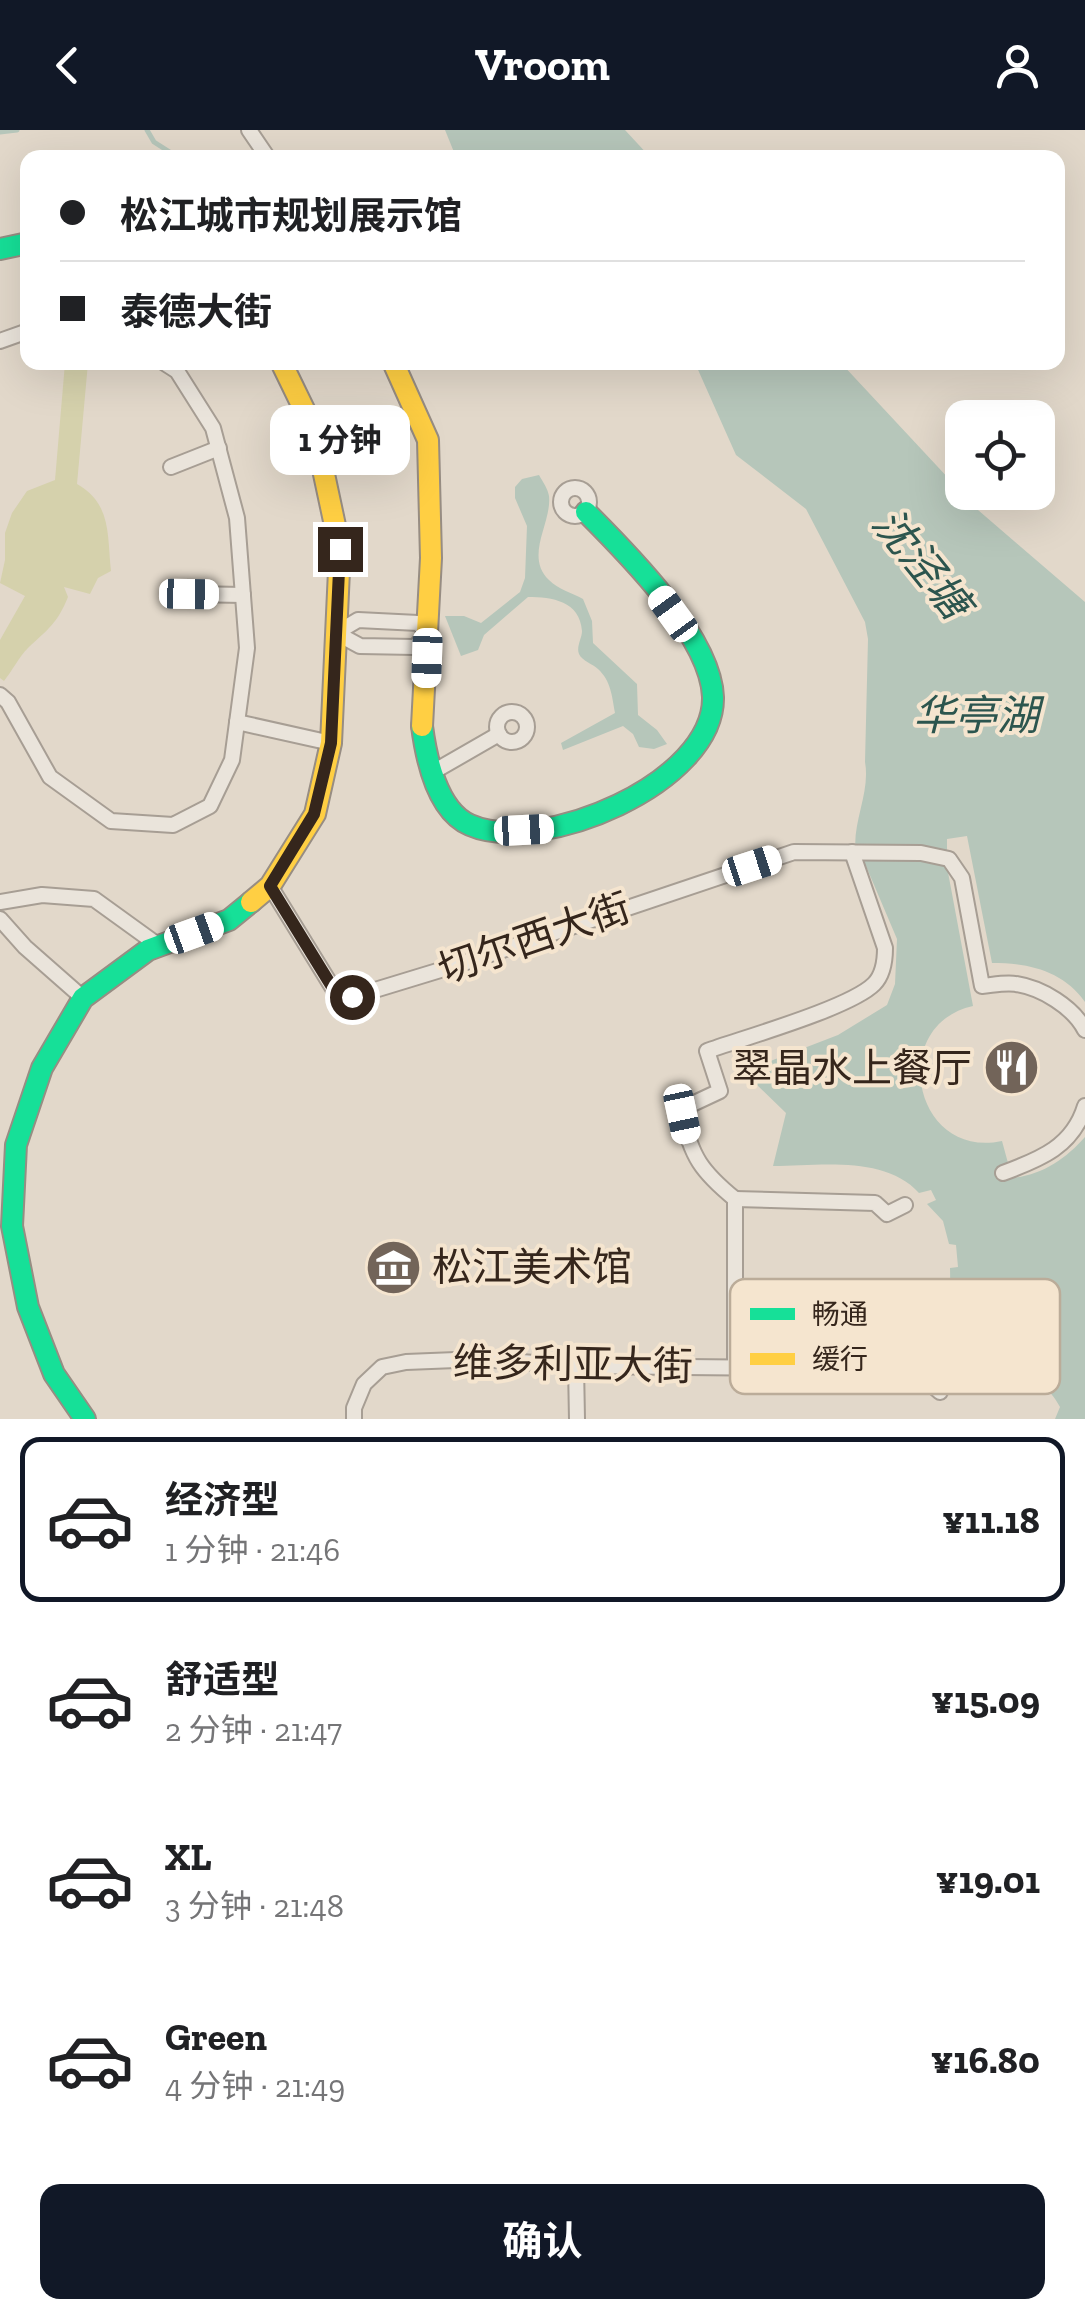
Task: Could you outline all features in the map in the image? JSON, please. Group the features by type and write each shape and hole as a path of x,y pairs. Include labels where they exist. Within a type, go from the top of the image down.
{"street":[{"path":"0,695 8,702 50,777 111,821 174,824 210,806 232,760 248,648 237,518 214,428 175,370"},
{"path":"85,1419 54,1374 28,1306 12,1226 16,1145 42,1068 83,998 148,950 229,920 270,886 314,814 331,743 340,549 314,432 285,370"},
{"path":"397,370 428,440 431,558 422,727 433,772 447,804 470,826 503,831 546,829 601,815 638,796 673,770 701,741 710,723 714,701 694,642 632,558 586,512"},
{"path":"171,467 218,448"},
{"path":"189,594 243,595"},
{"path":"336,633 358,620 418,623 427,633"},
{"path":"336,633 360,646 415,647 427,633"},
{"path":"237,722 331,743"},
{"path":"433,772 498,734"},
{"name":"切尔西大街","path":"270,886 334,990 352,997 794,852 921,853 949,859 962,878 982,986 1017,984 1054,998 1079,1019 1085,1030"},
{"path":"852,852 886,948 874,984 838,1004 708,1051 720,1091 688,1106 682,1114 689,1148 698,1165 735,1200 875,1203 887,1214 905,1206"},
{"path":"0,902 42,895 94,898 159,946"},
{"path":"0,920 83,998"},
{"path":"1004,1173 1060,1148 1078,1127 1085,1106"},
{"path":"735,1200 735,1279"},
{"name":"维多利亚大街","path":"354,1419 354,1408 364,1384 382,1367 406,1362 481,1359 576,1366 730,1367"},
{"path":"576,1366 577,1419"}],"shaded area":[{"path":"64,370 87,370 77,484 97,501 102,511 111,571 98,578 90,594 64,587 68,597 60,614 4,681 0,678 0,640 25,596 0,583 5,533 12,513 27,491 55,480"}],"water":[{"path":"445,130 625,130 644,150 453,150"},
{"name":"华亭湖","path":"698,370 848,370 945,475 945,510 978,510 1085,602 1085,1002 1056,976 1019,965 992,963 967,836 947,839 947,867 973,1006 946,1018 929,1038 921,1062 922,1088 931,1112 948,1131 972,1141 1002,1141 1008,1163 998,1166 1003,1178 1048,1167 1085,1137 1085,1419 1055,1419 1060,1407 1051,1394 1060,1394 1060,1279 950,1279 950,1268 958,1267 956,1245 949,1244 943,1221 927,1204 936,1200 931,1190 919,1193 905,1181 870,1168 773,1166 786,1113 755,1083 752,1068 838,1035 887,1005 895,984 897,939 863,859 857,859 855,847 866,774 865,622 806,509 736,455"},
{"path":"539,475 549,496 539,550 542,571 557,586 583,599 592,621 593,643 637,684 638,715 667,744 654,749 639,747 633,734 623,726 563,750 561,743 615,713 606,679 579,654 580,621 563,603 528,597 484,635 478,650 461,656 445,616 464,616 481,623 520,592 525,578 527,526 515,498 515,487 522,479"}],"waterway":[{"path":"0,132 17,130"},
{"path":"147,130 154,142 166,150"}],"traffic: fast":[{"path":"0,249 20,245"},
{"path":"422,726 430,767 449,808 470,825 501,832 538,830 578,821 618,805 686,758 706,728 713,697 709,674 683,623 664,597 586,512"},
{"path":"85,1419 54,1374 28,1307 12,1226 16,1145 42,1068 83,998 148,950 229,920 251,902"}],"traffic: slow":[{"path":"251,902 270,886 315,814 331,743 340,549 315,432 285,370"},
{"path":"397,370 428,440 431,558 422,726"}],"place":[{"name":"翠晶水上餐厅","path":"1011,1068"},
{"name":"松江美术馆","path":"393,1267"}],"route":[{"path":"340,549 331,743 314,814 270,886 334,990 352,997"}],"water label":[{"name":"沈泾塘","path":"922,563"}]}
